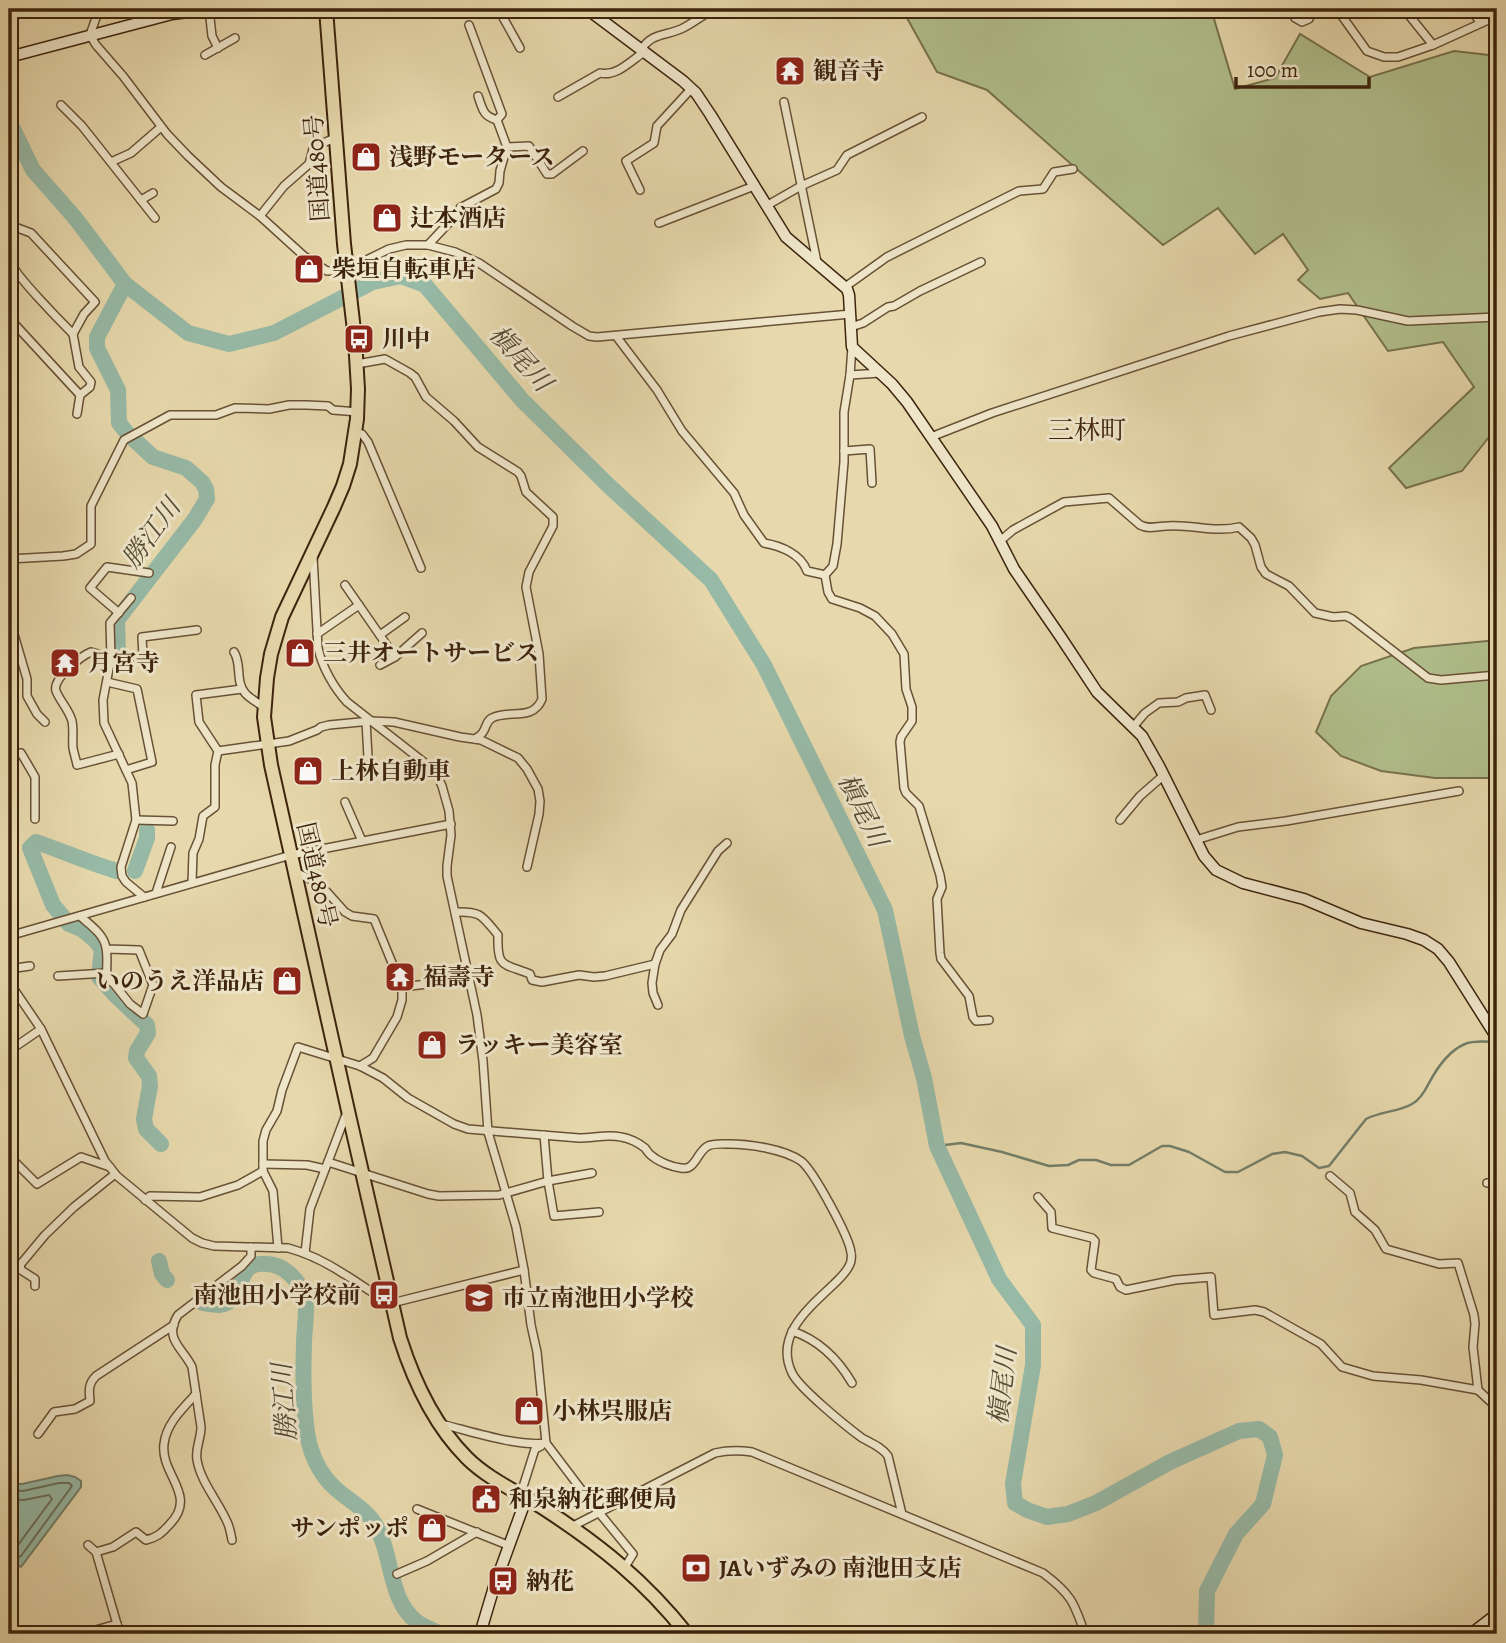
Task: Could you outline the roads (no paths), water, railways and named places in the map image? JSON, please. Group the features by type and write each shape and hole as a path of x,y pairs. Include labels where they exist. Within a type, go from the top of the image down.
{"highway":[{"name":"国道480号","path":"326,9 335,138 357,363 358,412 350,464 343,486 282,617 271,654 264,707 271,765 290,855 400,1338 415,1381 439,1424 468,1459 571,1527 625,1567 649,1589 687,1634"}],"street":[{"path":"90,35 99,9"},
{"path":"13,56 172,14 211,9 212,36 218,48"},
{"path":"507,9 500,12 520,48"},
{"path":"587,9 691,89 710,114 786,237 845,287 849,295 852,347 844,412 837,544 833,566 825,575"},
{"path":"558,97 600,73 607,75 622,68 643,51 646,42 654,36 682,29 713,9"},
{"path":"1295,9 1291,12 1302,22 1309,19 1313,9"},
{"path":"1351,9 1342,16 1367,51 1384,57 1398,57 1433,45 1497,16"},
{"path":"1404,9 1433,45"},
{"path":"1470,9 1481,23"},
{"path":"469,25 502,114 497,120"},
{"path":"90,35 176,144 220,187 260,215 304,256 327,271 347,275 389,249 405,245 428,245 455,251 479,263 589,336 597,337 851,314"},
{"path":"205,55 235,38"},
{"path":"640,190 626,161 654,144 657,126 691,89"},
{"path":"478,96 485,114 497,120"},
{"path":"784,102 817,262"},
{"path":"61,105 69,111 91,144 111,162 155,218"},
{"path":"62,117 69,111"},
{"path":"766,206 837,170 847,155 922,117"},
{"path":"428,245 460,208 496,189 507,147 497,120"},
{"path":"111,162 131,153 161,127"},
{"path":"260,215 284,186 309,164 313,149 335,138"},
{"path":"507,147 529,146 547,174 552,174 583,150"},
{"path":"845,287 887,257 1019,191 1042,189 1054,172 1073,169"},
{"path":"659,223 754,186"},
{"path":"141,200 153,193"},
{"path":"9,207 15,227 11,246 11,271 73,334 79,367 91,382 90,387 80,395 77,414"},
{"path":"15,227 32,233 95,302 84,314 73,334"},
{"path":"851,327 981,262"},
{"path":"930,437 992,413 1229,336 1319,312 1357,310 1408,321 1497,317"},
{"path":"9,318 80,395"},
{"path":"616,336 657,390 682,431 734,493 744,515 764,544 776,545 795,555 804,562 807,572 825,575"},
{"path":"852,347 892,384 906,402 965,486 1000,541 1014,569 1097,692 1142,736 1204,856 1216,870 1243,883 1304,899 1361,923 1408,934 1431,944 1449,962 1497,1038"},
{"path":"357,363 385,359 410,373 426,397 454,421 478,447 518,472 526,492 552,517 553,526 529,572 526,587 539,654 539,706 522,714 490,719 483,733 475,739"},
{"path":"850,375 880,373"},
{"path":"9,532 12,558 76,554 91,544 91,506 124,440 170,415 216,415 235,408 269,409 289,405 328,406 333,410 358,412"},
{"path":"356,432 362,434 368,442 421,568"},
{"path":"844,451 870,449 872,483"},
{"path":"1000,541 1013,530 1064,502 1109,498 1146,528 1199,526 1220,531 1239,527 1251,538 1266,574 1297,592 1315,612 1352,619 1428,678 1441,680 1497,676"},
{"path":"312,553 320,659 341,696 368,721 430,767 442,786 451,824 447,876 477,1015 488,1132 516,1227 537,1352 546,1443 633,1554 625,1567"},
{"path":"119,613 90,588 107,567 149,573"},
{"path":"825,575 832,599 875,616 892,634 904,654 906,689 912,707 912,721 900,742 904,788 919,806 940,875 942,887 937,900 941,959 969,996 976,1021 989,1020"},
{"path":"345,585 396,657"},
{"path":"131,598 110,623 111,658 103,712 104,723 132,783 136,820 121,867 122,876 144,897"},
{"path":"317,634 359,605"},
{"path":"380,635 405,617"},
{"path":"119,754 77,765 71,718 55,684 84,655 91,652 111,658 143,656 142,637 197,630"},
{"path":"9,632 13,631 27,679 27,696 45,722"},
{"path":"380,665 396,657 422,633"},
{"path":"234,652 238,659 242,689 264,707"},
{"path":"107,682 137,689 152,762 126,770"},
{"path":"192,883 193,853 200,839 203,816 215,807 215,765 218,751 199,722 197,695 242,689"},
{"path":"1133,727 1145,713 1159,704 1178,702 1186,698 1205,695 1211,710"},
{"path":"368,721 368,757"},
{"path":"218,751 289,741 321,726 368,721 394,722 491,744 518,758 534,780 540,800 527,867"},
{"path":"9,736 11,754 21,753 35,777 35,819"},
{"path":"1121,820 1140,796 1164,775"},
{"path":"1196,840 1237,827 1460,791"},
{"path":"345,802 362,841"},
{"path":"136,820 173,821"},
{"path":"9,936 290,855 451,824"},
{"path":"658,1005 652,984 654,964 672,934 681,910 718,851 727,843"},
{"path":"156,893 171,848"},
{"path":"294,872 327,891 345,912 352,916 374,919 402,987 402,1000 397,1017 373,1058 360,1066"},
{"path":"456,912 472,911 483,917 498,935 498,956 502,963 530,974 532,980 542,982 579,975 605,976 654,964"},
{"path":"80,916 99,932 107,949 102,973"},
{"path":"58,976 102,973 130,1004 144,1014 153,985 139,950 107,949"},
{"path":"9,969 30,966"},
{"path":"402,987 469,979"},
{"path":"9,982 41,1029 96,1145 112,1170 192,1238 214,1246 288,1248 344,1273 375,1295 392,1303 523,1269"},
{"path":"9,1051 41,1029"},
{"path":"278,1248 273,1191 263,1167 263,1141 277,1111 298,1047 360,1066 383,1078 408,1098 467,1129 582,1138 617,1136 643,1147 661,1161 687,1169 710,1145 758,1147 800,1160 811,1171 828,1201 852,1254 844,1275 801,1316 792,1331 788,1339 789,1364 801,1385 860,1437 885,1451 902,1514"},
{"path":"304,1254 310,1209 345,1117 349,1115"},
{"path":"544,1135 554,1216 599,1212"},
{"path":"9,1156 37,1184 81,1157 112,1170"},
{"path":"145,1200 150,1196 200,1196 238,1185 263,1167 327,1165 439,1196 499,1195 548,1181 592,1173"},
{"path":"35,1286 35,1279 21,1270 20,1265 45,1235 112,1170"},
{"path":"1330,1175 1350,1194 1355,1212 1375,1230 1386,1249 1439,1265 1458,1263 1474,1315 1473,1347 1478,1390"},
{"path":"1488,1183 1497,1183"},
{"path":"1038,1197 1051,1212 1052,1228 1095,1241 1091,1270 1116,1279 1120,1287 1126,1290 1175,1280 1211,1278 1214,1315 1255,1310 1264,1312 1321,1344 1342,1367 1373,1376 1421,1380 1478,1390 1497,1406"},
{"path":"232,1540 228,1524 197,1462 196,1451 201,1427 192,1367 174,1342 173,1335 178,1315 242,1266 251,1256 251,1247"},
{"path":"38,1434 54,1412 75,1409 90,1401 89,1388 96,1376 174,1325"},
{"path":"792,1331 818,1343 843,1368 852,1383"},
{"path":"96,1552 113,1547 136,1532 146,1539 154,1538 173,1522 180,1505 180,1497 179,1487 165,1460 165,1436 180,1411 196,1394"},
{"path":"439,1424 535,1445 546,1443"},
{"path":"480,1634 526,1499 522,1490 535,1449 546,1443"},
{"path":"571,1527 715,1453 739,1450 751,1452 1043,1573 1066,1592 1075,1604 1086,1634"},
{"path":"417,1509 510,1546"},
{"path":"397,1574 427,1561 477,1532"},
{"path":"88,1545 96,1552 120,1634"},
{"path":"1471,1634 1497,1614"},
{"path":"81,1634 117,1623"}],"water":[{"path":"67,1475 81,1481 81,1487 21,1567 9,1559 9,1483 22,1484"}],"waterway":[{"name":"槇尾川","path":"9,121 33,170 76,219 125,284 188,333 229,344 274,333 373,282 401,276 425,285 522,400 608,485 711,580 764,665 885,910 937,1146 999,1279 1033,1325 1033,1365 1013,1484 1015,1503 1047,1517 1068,1514 1096,1503 1170,1462 1239,1431 1259,1429 1270,1437 1275,1455 1263,1504 1236,1534 1207,1591 1206,1634"},
{"name":"勝江川","path":"118,653 117,620 195,519 207,499 202,482 186,468 153,457 119,423 118,390 97,348 97,337 125,284"},
{"name":"勝江川","path":"135,871 147,838 147,830"},
{"name":"勝江川","path":"117,871 36,842 30,848 53,905 69,924 83,930 102,949 99,977 147,1025 148,1033 137,1051 136,1058 149,1076 150,1086 144,1119 146,1129 161,1144"},
{"path":"937,1146 961,1143 1049,1166 1068,1165 1079,1160 1129,1165 1162,1146 1170,1146 1189,1152 1225,1172 1238,1172 1272,1154 1285,1152 1302,1156 1319,1168 1329,1166 1366,1119 1407,1107 1417,1100 1439,1066 1453,1051 1469,1043 1497,1042"},
{"name":"勝江川","path":"159,1261 162,1274 167,1280"},
{"name":"勝江川","path":"203,1303 219,1305 232,1300 247,1270 257,1264 270,1264 281,1268 298,1284 306,1304 303,1374 305,1414 309,1443 315,1460 330,1484 363,1510 376,1526 386,1550 396,1590 408,1613 420,1624 441,1634"}],"place":[{"name":"観音寺","path":"790,71"},
{"name":"浅野モータース","path":"366,157"},
{"name":"辻本酒店","path":"387,218"},
{"name":"柴垣自転車店","path":"309,269"},
{"name":"川中","path":"359,339"},
{"name":"三井オートサービス","path":"300,653"},
{"name":"月宮寺","path":"65,663"},
{"name":"上林自動車","path":"308,771"},
{"name":"福壽寺","path":"400,977"},
{"name":"いのうえ洋品店","path":"287,981"},
{"name":"ラッキー美容室","path":"432,1045"},
{"name":"南池田小学校前","path":"384,1295"},
{"name":"市立南池田小学校","path":"479,1298"},
{"name":"小林呉服店","path":"529,1411"},
{"name":"和泉納花郵便局","path":"486,1499"},
{"name":"サンポッポ","path":"432,1528"},
{"name":"JAいずみの 南池田支店","path":"696,1568"},
{"name":"納花","path":"503,1581"}],"district":[{"name":"三林町","path":"1087,430"}]}
